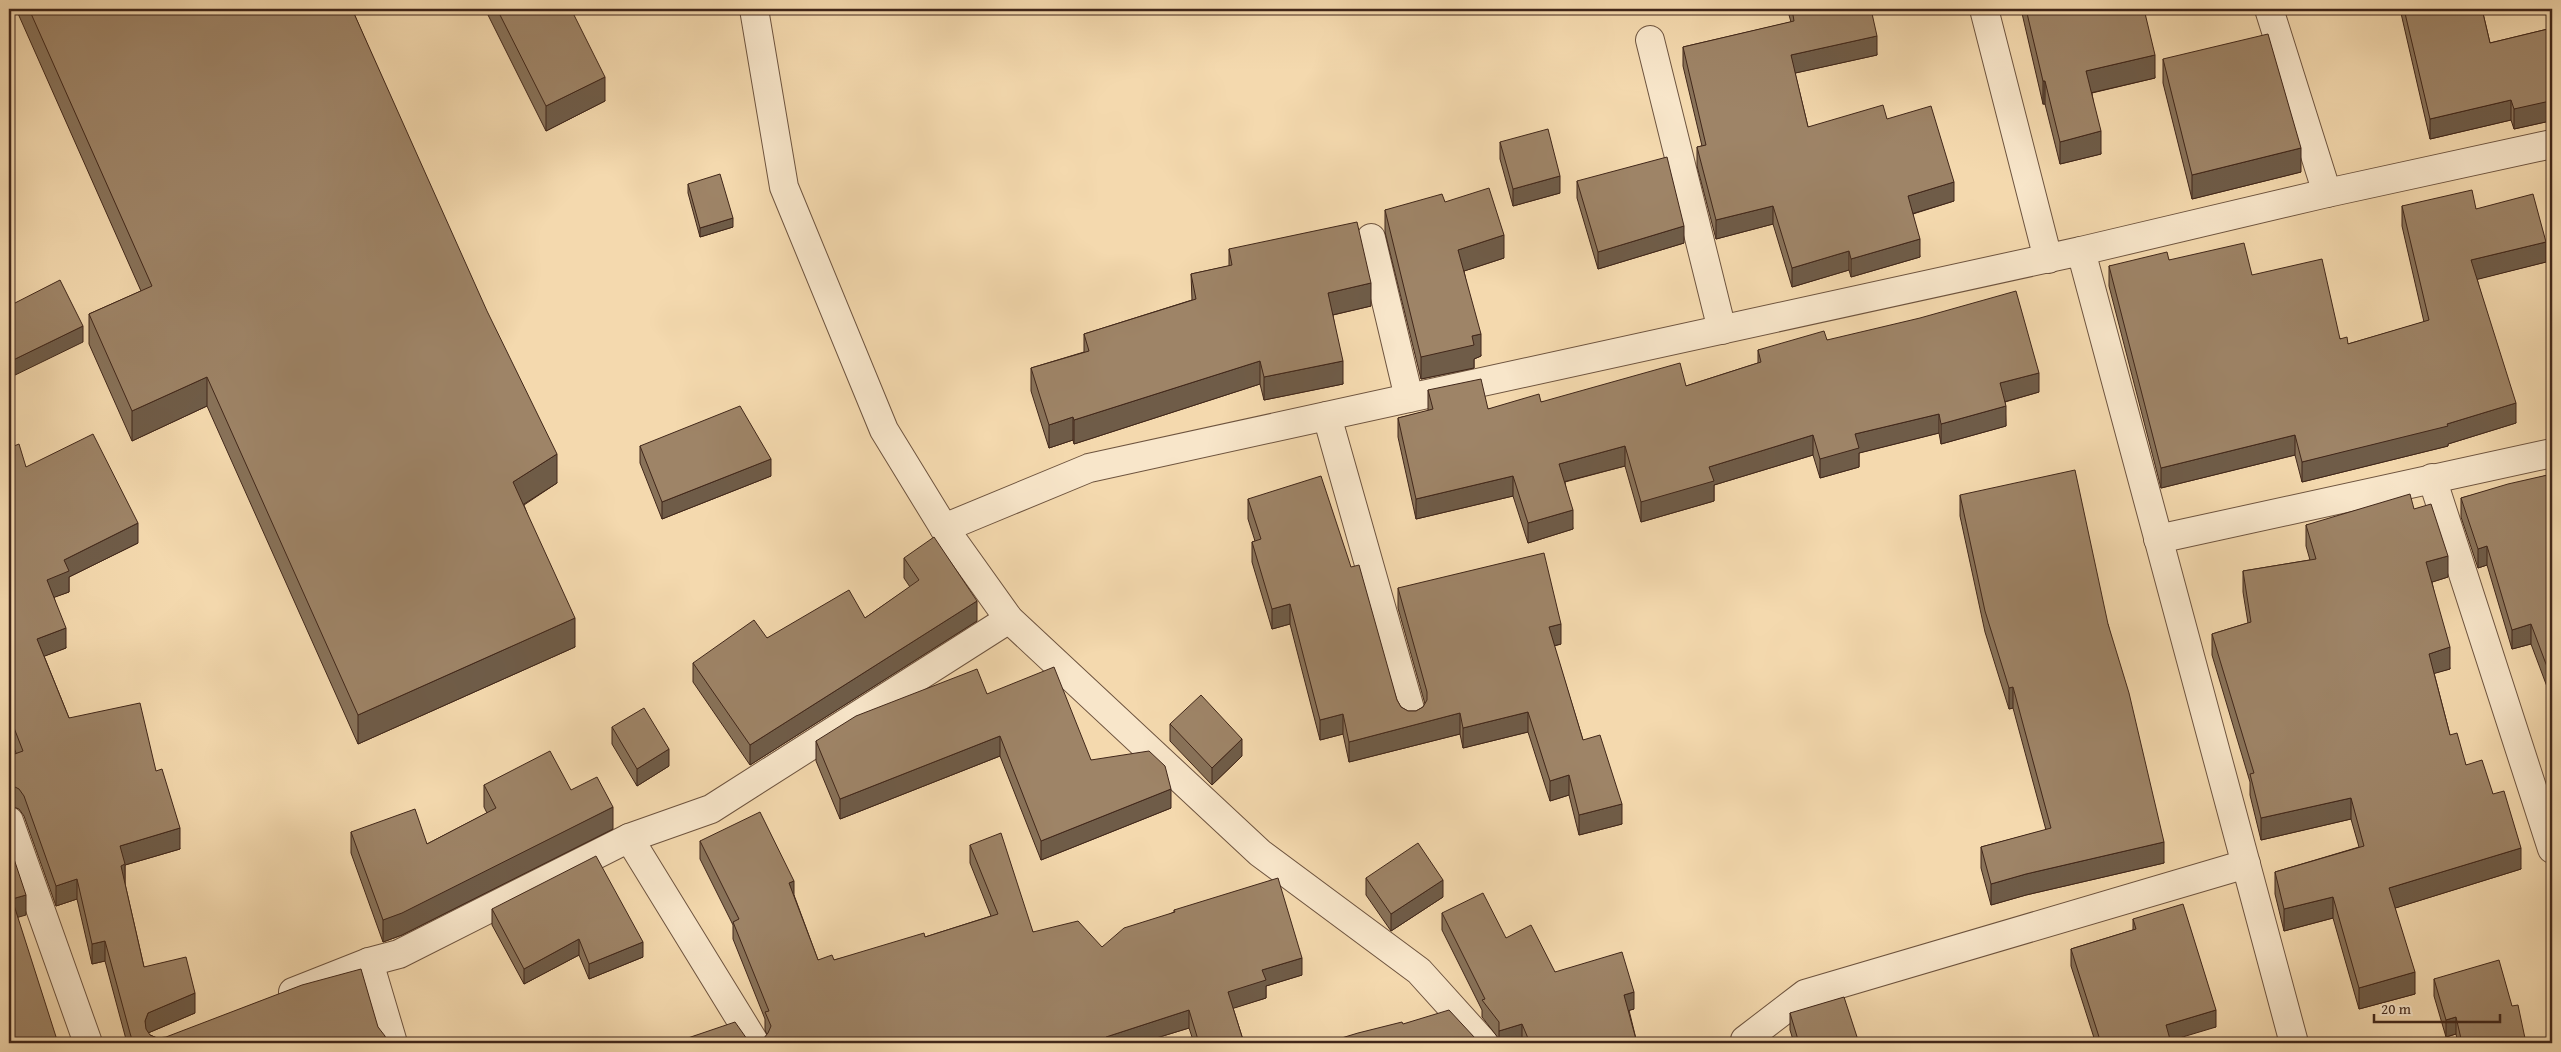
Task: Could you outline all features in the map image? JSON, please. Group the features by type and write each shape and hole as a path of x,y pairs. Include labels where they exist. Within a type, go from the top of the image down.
{"street":[{"path":"754,9 784,187 884,430 944,528 1009,619 1260,853 1419,971 1484,1043"},
{"path":"1984,9 2048,259"},
{"path":"2269,9 2326,194"},
{"path":"1650,40 1722,330"},
{"path":"944,528 1089,468 2048,259 2326,194 2552,144"},
{"path":"1371,238 1409,398"},
{"path":"2081,251 2294,1043"},
{"path":"1327,416 1412,716"},
{"path":"2158,539 2552,453"},
{"path":"2432,478 2552,849"},
{"path":"269,1001 369,962 399,954 629,838 711,809 1009,619"},
{"path":"9,821 88,1043"},
{"path":"629,838 754,1043"},
{"path":"1746,1043 1745,1040 1805,994 2246,864"},
{"path":"369,962 393,1043"}],"building":[{"path":"29,9 352,9 487,311 557,454 513,482 575,618 358,715 207,377 132,411 89,314 152,286"},
{"path":"497,9 571,9 605,77 546,106"},
{"path":"1792,9 1871,9 1877,36 1791,55 1808,127 1883,105 1887,119 1931,106 1954,182 1908,196 1920,239 1851,259 1849,251 1792,268 1773,206 1716,220 1697,147 1706,145 1683,47 1794,21"},
{"path":"2026,9 2144,9 2155,55 2086,71 2101,131 2060,142"},
{"path":"2404,9 2482,9 2490,43 2552,28 2552,90 2547,91 2550,101 2514,109 2511,100 2430,119"},
{"path":"2268,34 2301,148 2192,175 2163,59"},
{"path":"1548,129 1560,176 1513,189 1500,142"},
{"path":"1667,157 1684,226 1598,252 1577,181"},
{"path":"720,174 733,218 700,228 688,184"},
{"path":"1489,188 1504,235 1458,250 1481,334 1472,336 1474,345 1421,357 1385,210 1442,194 1445,202"},
{"path":"2472,190 2476,209 2533,194 2546,242 2471,260 2516,403 2447,424 2448,426 2302,462 2295,435 2161,468 2109,266 2167,252 2169,260 2244,243 2252,275 2322,259 2340,339 2347,337 2348,344 2429,320 2402,206"},
{"path":"1357,222 1371,283 1328,293 1343,361 1264,377 1260,361 1074,420 1073,417 1049,425 1031,368 1089,351 1084,334 1196,299 1191,274 1232,265 1229,249"},
{"path":"60,280 83,326 9,362 9,296 13,304"},
{"path":"2016,291 2039,373 2000,383 2006,406 1941,424 1939,414 1855,434 1859,448 1820,459 1813,435 1709,467 1714,481 1641,502 1625,446 1559,464 1573,510 1528,523 1513,476 1416,499 1398,418 1433,409 1428,390 1481,379 1488,409 1539,394 1541,402 1680,363 1686,386 1761,362 1758,350 1824,331 1827,340 1920,318"},
{"path":"740,406 771,459 662,502 640,446"},
{"path":"93,434 138,523 64,560 69,571 47,580 66,628 37,639 69,718 140,703 156,771 162,769 180,828 120,846 125,864 121,866 144,967 186,957 195,993 148,1013 145,1021 146,1029 150,1035 157,1038 166,1037 302,985 361,969 378,1027 385,1036 387,1043 133,1043 105,941 92,944 77,879 56,886 24,796 19,789 11,785 9,786 9,756 23,751 9,715 9,448 19,444 26,467"},
{"path":"2075,470 2108,624 2129,693 2164,842 1991,884 1981,847 2051,828 2013,687 2009,688 1985,611 1960,495"},
{"path":"2552,474 2552,680 2531,624 2512,630 2487,546 2478,549 2461,498 2508,484"},
{"path":"1321,476 1351,567 1359,565 1397,700 1401,707 1408,711 1416,711 1423,707 1427,700 1427,692 1398,588 1544,553 1561,624 1549,627 1583,740 1600,735 1622,804 1579,815 1569,775 1550,781 1528,712 1463,728 1460,713 1349,742 1343,714 1320,720 1290,604 1272,609 1252,542 1261,539 1248,499"},
{"path":"2410,494 2414,509 2431,504 2448,556 2426,562 2450,647 2429,654 2450,735 2457,733 2466,765 2482,760 2493,794 2504,791 2521,848 2389,888 2415,972 2359,988 2333,897 2284,909 2275,872 2364,846 2351,798 2261,818 2250,774 2254,773 2212,634 2251,622 2243,571 2316,559 2306,525"},
{"path":"934,537 977,601 750,745 693,663 754,620 767,638 849,590 865,618 919,580 904,558"},
{"path":"1054,667 1091,760 1149,751 1165,766 1171,789 1041,841 1000,736 840,799 816,741 856,716 977,669 987,694"},
{"path":"1201,695 1242,739 1212,768 1170,724"},
{"path":"644,708 669,749 637,769 612,727"},
{"path":"2552,747 2552,765 2547,748"},
{"path":"550,751 571,790 597,777 613,807 402,913 383,920 351,832 415,809 427,844 496,808 484,785"},
{"path":"760,812 794,881 789,883 818,960 832,955 834,960 924,933 925,937 998,914 970,845 1001,833 1033,932 1078,921 1102,947 1124,928 1175,912 1174,910 1278,878 1302,958 1262,970 1266,980 1228,992 1244,1043 1199,1043 1189,1010 1106,1037 1108,1043 676,1043 735,1022 747,1039 756,1041 763,1039 771,1026 765,1012 769,1011 733,922 739,919 700,841"},
{"path":"1418,843 1443,880 1391,914 1366,878"},
{"path":"9,844 26,895 12,899 58,1043 10,1043 9,1040"},
{"path":"596,856 643,942 589,964 579,939 524,969 492,909"},
{"path":"1483,893 1506,938 1531,925 1555,972 1622,952 1634,992 1624,995 1637,1043 1530,1043 1522,1024 1499,1031 1499,1022 1482,1000 1485,999 1442,913"},
{"path":"2183,904 2216,1010 2166,1025 2171,1043 2088,1043 2100,1040 2071,949 2136,929 2133,919"},
{"path":"2499,960 2512,1006 2518,1005 2526,1043 2462,1043 2456,1017 2446,1020 2434,979"},
{"path":"1844,997 1859,1043 1799,1043 1790,1013"},
{"path":"1449,1010 1475,1038 1455,1043 1325,1043 1402,1022 1403,1024"}]}
